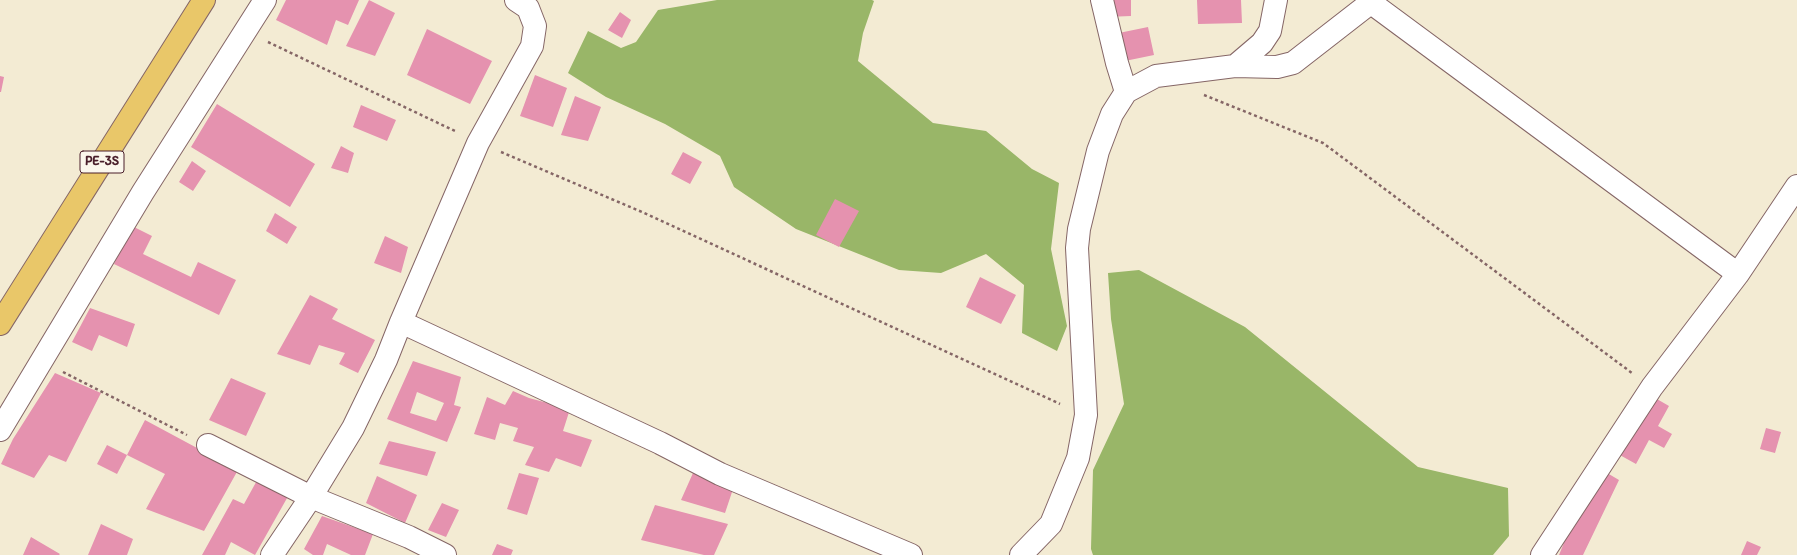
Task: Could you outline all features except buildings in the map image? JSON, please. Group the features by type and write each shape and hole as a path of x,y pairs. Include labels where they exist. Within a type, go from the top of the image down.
{"highway":[{"name":"PE-3S","path":"0,324 204,0"}],"street":[{"path":"0,430 143,192 266,0"},
{"path":"272,555 311,497 353,428 386,360 400,322 478,143 532,46 535,26 528,8 516,0"},
{"path":"1102,0 1117,63 1126,92"},
{"path":"1235,66 1262,43 1270,31 1276,0"},
{"path":"1022,555 1051,524 1078,458 1086,415 1077,248 1079,229 1098,151 1112,114 1126,92 1156,76 1235,66 1277,67 1293,63 1372,1 1738,274"},
{"path":"1542,555 1652,387 1738,274 1797,186"},
{"path":"400,322 660,443 720,474 912,555"},
{"path":"208,445 311,497 409,537 445,555"}],"path":[{"path":"246,31 478,143 642,212 1086,415"},
{"path":"1200,94 1323,143 1652,387"},
{"path":"41,361 208,445"}],"green space":[{"path":"717,0 874,1 863,33 858,61 933,123 986,131 1032,169 1059,183 1051,249 1067,326 1057,351 1022,333 1024,285 986,254 941,273 899,270 796,229 734,187 720,156 665,124 606,97 568,73 588,31 621,48 636,42 658,10"},
{"path":"1139,270 1245,327 1418,467 1508,488 1509,536 1493,555 1093,555 1091,549 1093,470 1124,404 1111,319 1108,273"}]}
